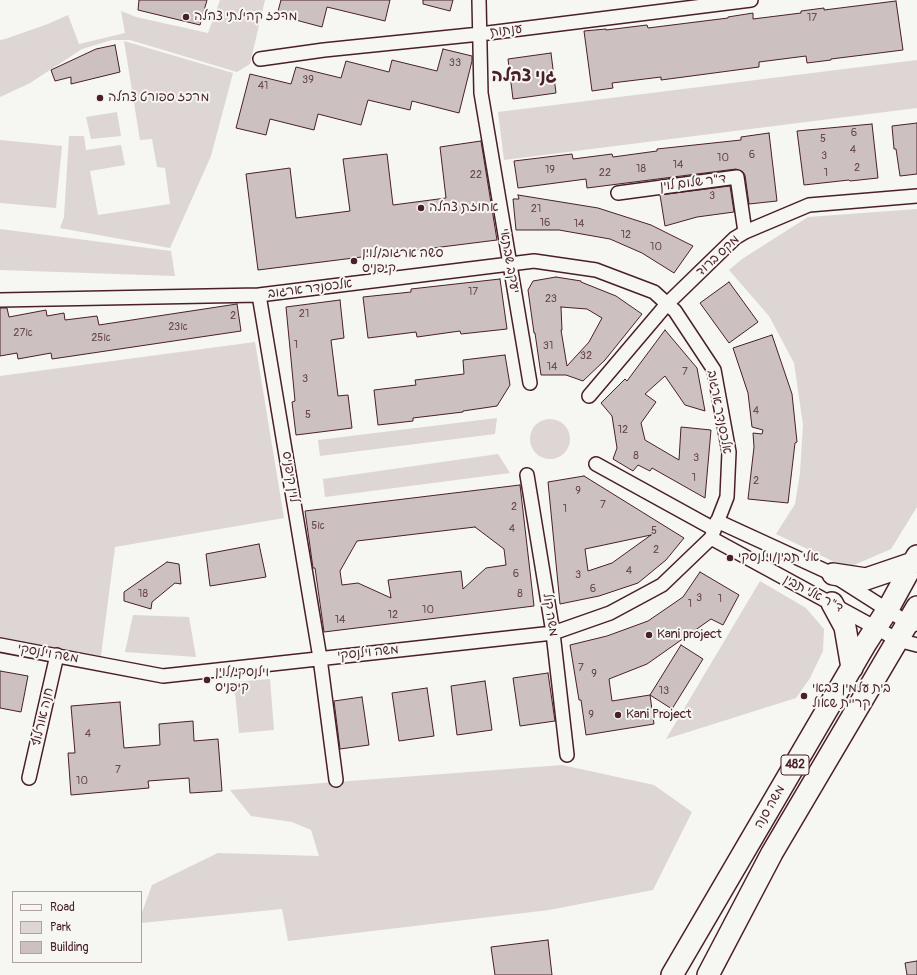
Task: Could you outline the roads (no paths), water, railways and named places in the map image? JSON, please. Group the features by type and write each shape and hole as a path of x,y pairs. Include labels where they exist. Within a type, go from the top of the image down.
{"main road":[{"path":"833,574 866,579 915,560"},
{"name":"משה סנה","path":"672,975 875,628 888,609 915,560"},
{"path":"832,603 845,627 852,668"},
{"name":"משה סנה","path":"708,975 772,853 912,628"}],"street":[{"name":"יעקב שבתאי","path":"479,0 481,93 530,383"},
{"name":"ענתות","path":"260,59 324,50 480,34 750,0"},
{"name":"ד\"ר שלום לוין","path":"618,193 737,177 745,232"},
{"name":"מקס ברוד","path":"589,396 667,304 735,238 745,232 809,205 917,196"},
{"name":"אלכסנדר ארגוב","path":"0,300 259,295 534,261 596,270 654,292 676,311 714,370 729,452 727,497 714,530"},
{"name":"לוין קיפניס","path":"259,295 320,658 336,780"},
{"name":"ד\"ר אלי תבין","path":"596,464 714,530 875,628 912,628"},
{"name":"משה קול","path":"527,475 553,633 567,755"},
{"name":"משה וילנסקי","path":"0,645 163,676 553,633 610,613 662,585 714,530"},
{"name":"ד\"ר אלי תבין","path":"714,530 833,574 888,609 912,628"},
{"name":"חנה אורלוף","path":"29,778 57,655"}],"place":[{"name":"מרכז קהילתי צהלה","path":"186,17"},
{"name":"מרכז ספורט צהלה","path":"100,98"},
{"name":"אחוזת צהלה","path":"421,208"},
{"name":"סשה ארגוב/לוין קיפניס","path":"354,261"},
{"name":"אלי תבין/וילנסקי","path":"730,558"},
{"name":"Kani project","path":"649,635"},
{"name":"וילנסקי/לוין קיפניס","path":"207,680"},
{"name":"בית עלמין צבאי קריית שאול","path":"804,696"},
{"name":"Kani Project","path":"618,715"}],"district":[{"name":"גני צהלה","path":"524,77"}]}
